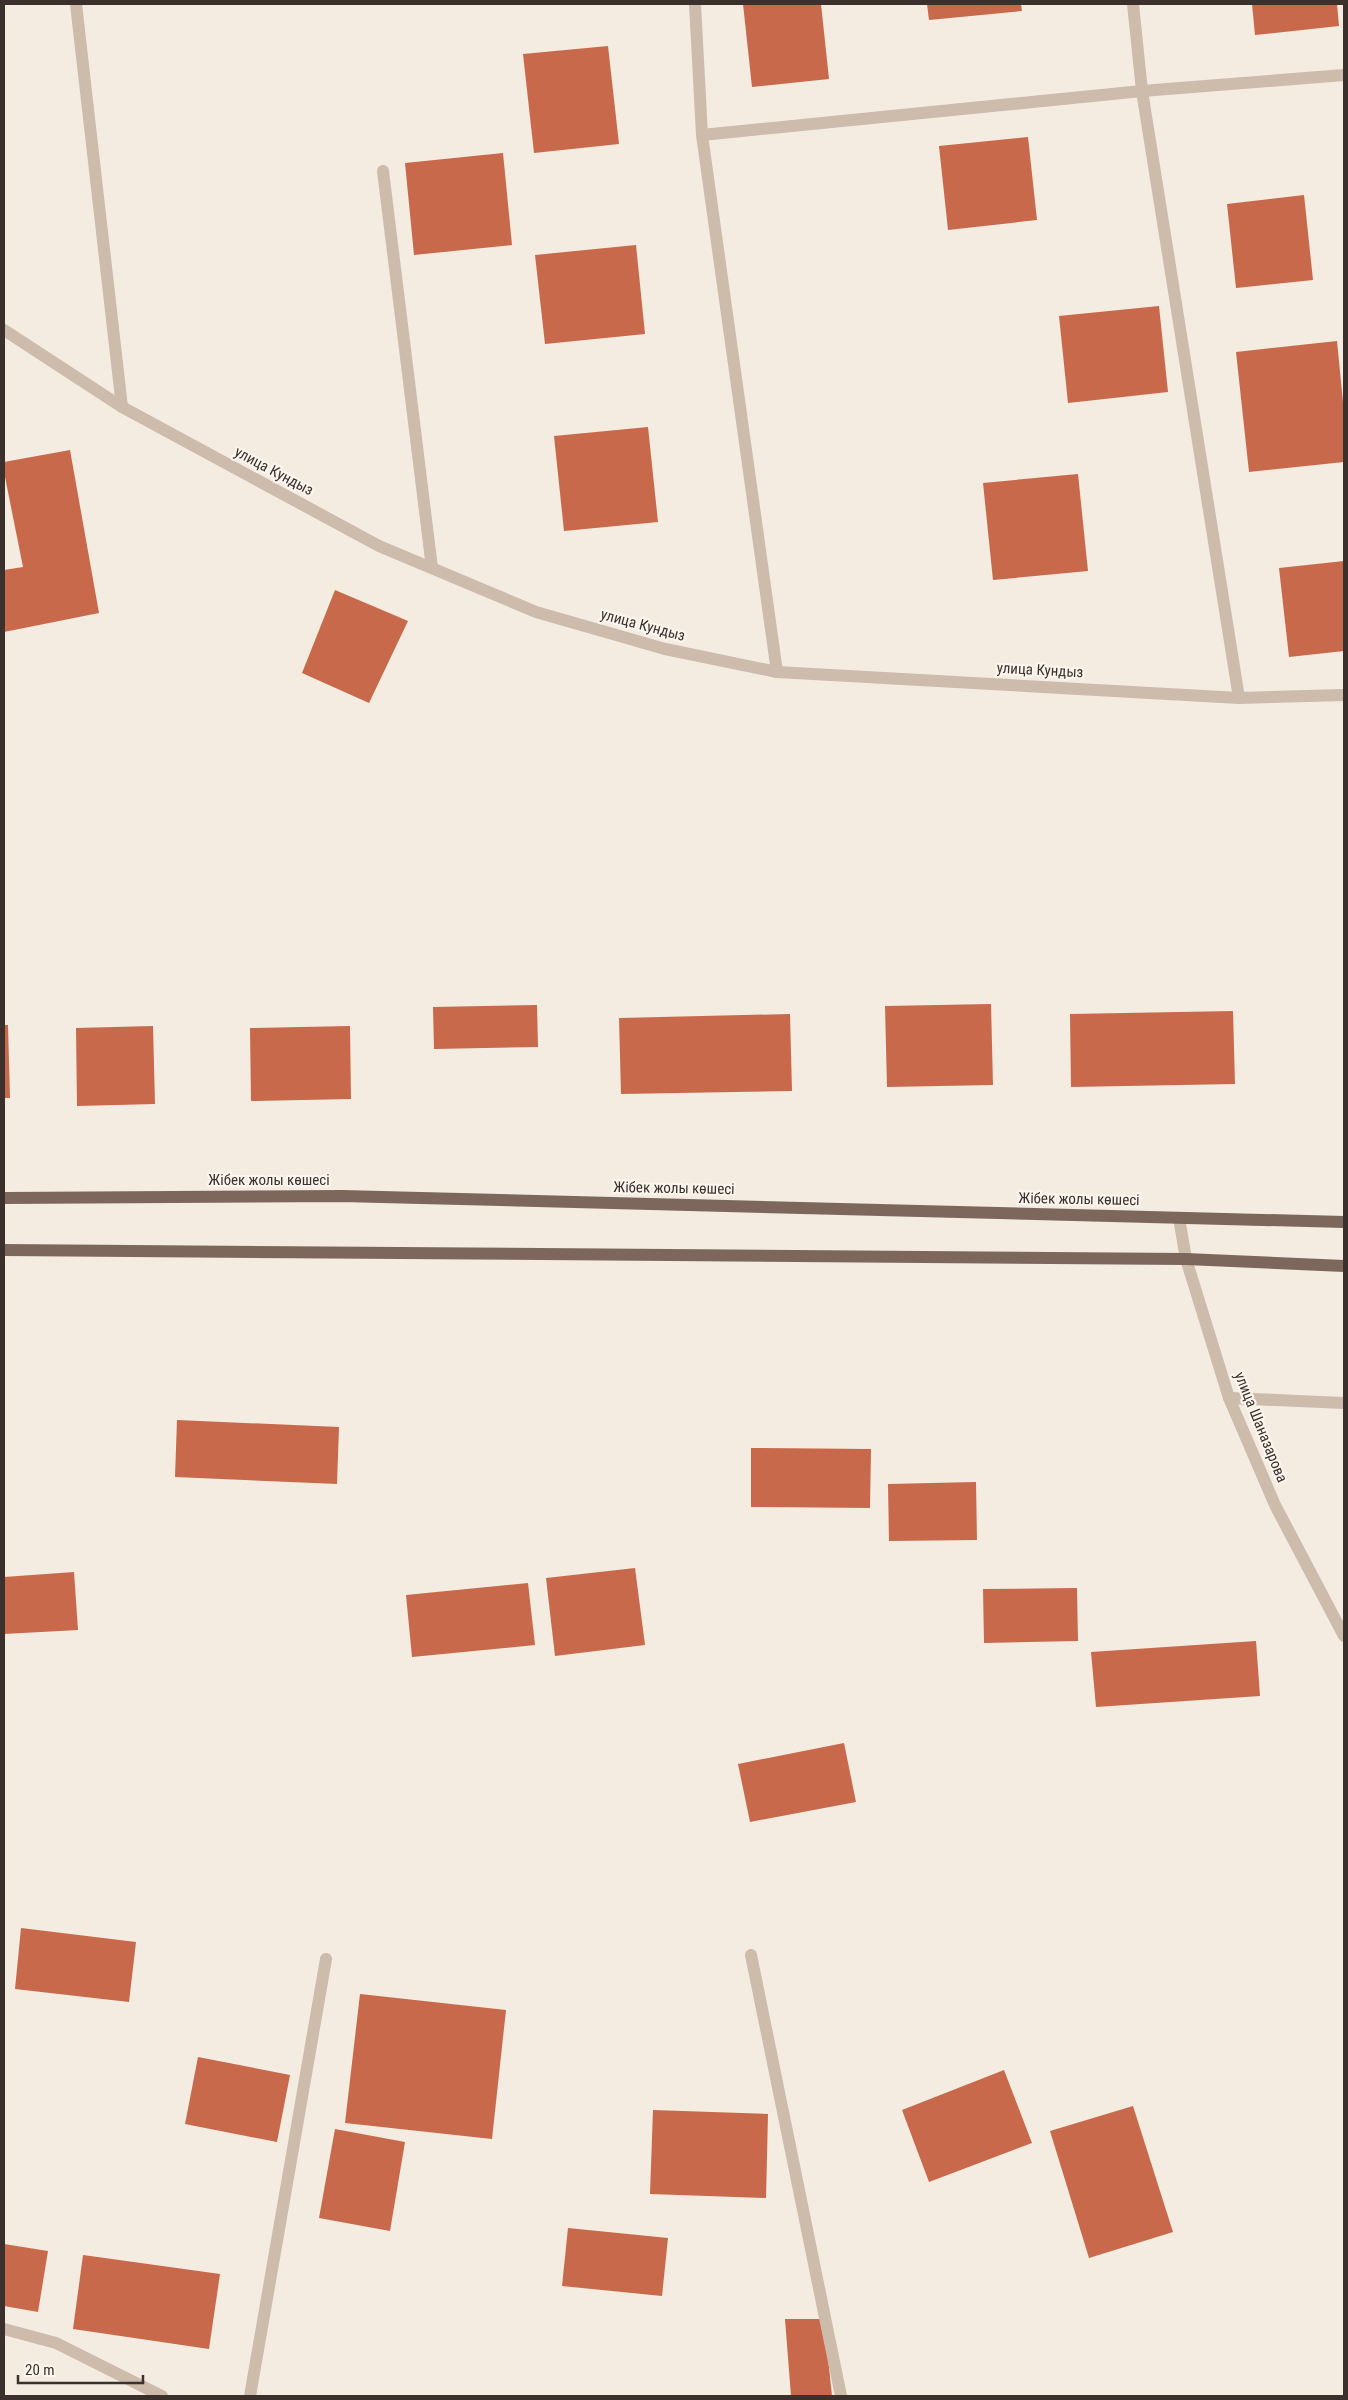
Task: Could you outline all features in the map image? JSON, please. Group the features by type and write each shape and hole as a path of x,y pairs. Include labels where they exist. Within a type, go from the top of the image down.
{"main road":[{"name":"Жібек жолы көшесі","path":"4,1198 342,1196 1344,1222"},
{"path":"4,1250 1186,1259 1344,1266"}],"street":[{"path":"76,4 122,407"},
{"path":"695,4 702,135 777,672"},
{"path":"1133,4 1142,91 1239,698"},
{"path":"702,135 1142,91 1344,75"},
{"path":"383,171 432,568"},
{"name":"улица Кундыз","path":"4,330 122,407 379,546 536,612 665,649 777,672 1239,698 1344,696"},
{"name":"улица Шаназарова","path":"1179,1218 1186,1259 1229,1398 1275,1505 1344,1636"},
{"path":"1229,1398 1344,1404"},
{"path":"751,1955 841,2396"},
{"path":"250,2396 326,1958"},
{"path":"4,2330 56,2343 162,2396"}],"building":[{"path":"743,4 821,4 829,79 752,87"},
{"path":"927,4 1021,4 1022,11 929,20"},
{"path":"1252,4 1337,4 1339,26 1255,35"},
{"path":"608,46 619,144 534,153 523,54"},
{"path":"1028,137 1037,220 948,230 939,146"},
{"path":"503,153 512,245 414,255 405,163"},
{"path":"1304,195 1313,280 1236,288 1227,204"},
{"path":"636,245 645,334 545,344 535,255"},
{"path":"1159,306 1168,392 1068,403 1059,316"},
{"path":"1337,341 1344,412 1344,462 1249,472 1236,352"},
{"path":"648,427 658,522 564,531 554,436"},
{"path":"70,450 99,613 4,632 4,570 23,567 4,472 4,462"},
{"path":"1078,474 1088,571 993,580 983,483"},
{"path":"1344,561 1344,651 1289,657 1279,568"},
{"path":"335,590 408,621 369,703 302,673"},
{"path":"991,1004 993,1085 887,1087 885,1006"},
{"path":"537,1005 538,1047 434,1049 433,1007"},
{"path":"1233,1011 1235,1084 1071,1087 1070,1014"},
{"path":"790,1014 792,1091 621,1094 619,1018"},
{"path":"4,1025 8,1025 10,1098 4,1098"},
{"path":"153,1026 155,1104 77,1106 76,1028"},
{"path":"350,1026 351,1099 251,1101 250,1028"},
{"path":"177,1420 339,1427 337,1484 175,1477"},
{"path":"751,1448 871,1449 870,1508 751,1507"},
{"path":"976,1482 977,1540 889,1541 888,1484"},
{"path":"635,1568 645,1645 555,1656 546,1578"},
{"path":"74,1572 78,1630 4,1634 4,1577"},
{"path":"528,1583 535,1645 412,1657 406,1595"},
{"path":"1077,1588 1078,1641 984,1643 983,1589"},
{"path":"1256,1641 1260,1696 1096,1707 1091,1652"},
{"path":"844,1743 856,1802 750,1822 738,1764"},
{"path":"21,1928 136,1942 129,2002 15,1989"},
{"path":"360,1994 506,2010 492,2139 345,2123"},
{"path":"198,2057 290,2075 277,2142 185,2124"},
{"path":"1004,2070 1032,2143 929,2182 902,2110"},
{"path":"1133,2106 1173,2232 1089,2258 1050,2131"},
{"path":"653,2110 768,2114 766,2198 650,2194"},
{"path":"335,2129 405,2142 390,2231 319,2218"},
{"path":"568,2228 668,2238 662,2296 562,2286"},
{"path":"4,2244 48,2251 38,2312 4,2306"},
{"path":"83,2255 220,2274 209,2349 73,2329"},
{"path":"785,2319 824,2319 832,2396 791,2396"}]}
